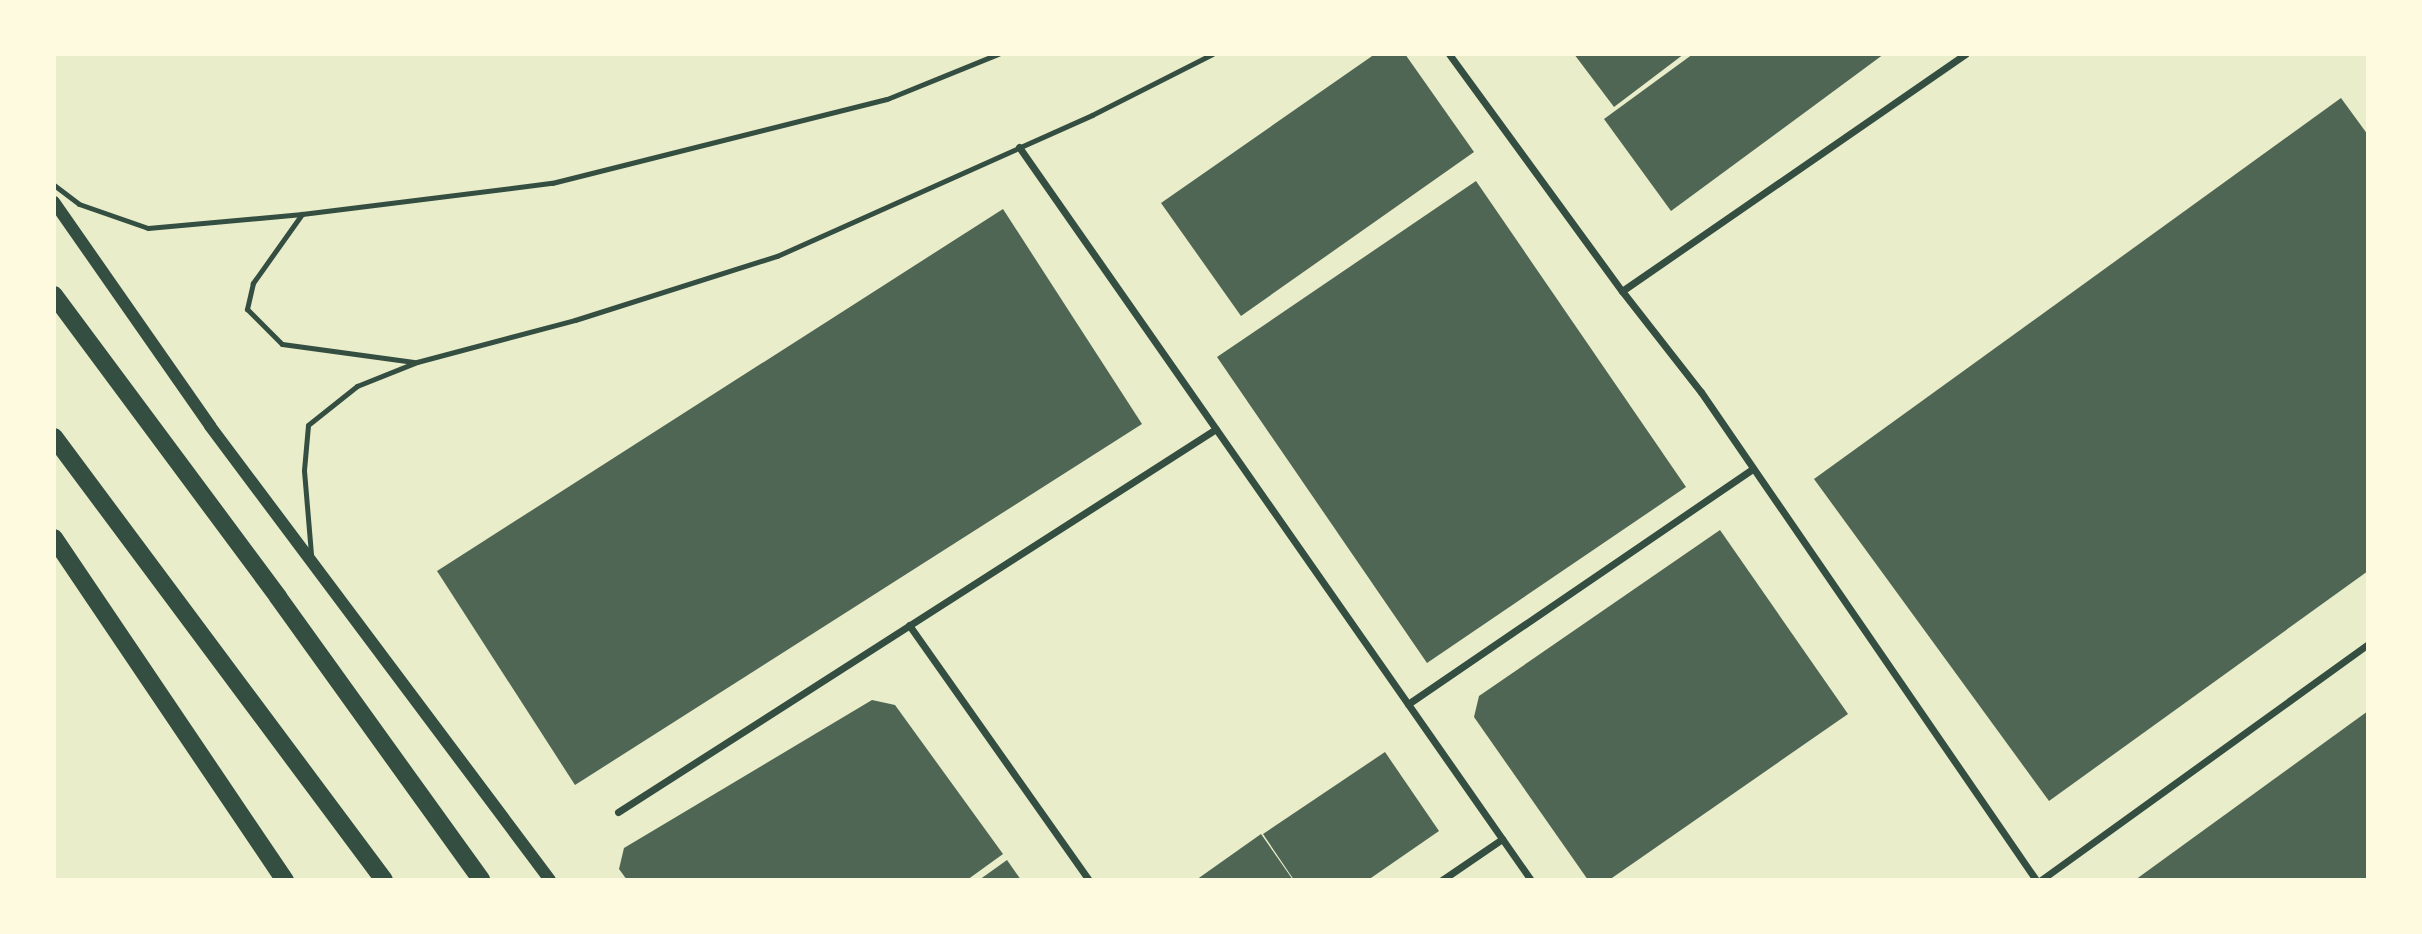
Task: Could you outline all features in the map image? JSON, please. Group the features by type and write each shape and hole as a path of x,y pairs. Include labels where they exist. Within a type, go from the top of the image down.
{"main road":[{"path":"54,295 278,597 481,880"},
{"path":"54,437 384,880"},
{"path":"54,538 285,880"}],"street":[{"path":"1450,54 1622,291 1701,392 2039,880 2368,644"},
{"path":"1622,291 1965,54"},
{"path":"1019,147 1531,880"},
{"path":"54,202 210,426 550,880"},
{"path":"618,812 1216,429"},
{"path":"1408,704 1753,469"},
{"path":"909,625 1089,880"},
{"path":"1442,880 1502,839"}],"lane":[{"path":"54,185 79,204 148,228 302,214 552,183 887,99 998,54"},
{"path":"311,561 304,470 308,425 357,386 417,362 575,320 776,256 1092,115 1212,54"},
{"path":"302,214 253,283 247,309 282,345 417,362"}],"building":[{"path":"1375,54 1405,54 1474,152 1241,316 1161,203"},
{"path":"1574,54 1684,54 1614,107"},
{"path":"1693,54 1884,54 1671,211 1604,119"},
{"path":"2341,98 2368,135 2368,571 2049,801 1814,479"},
{"path":"1476,181 1686,487 1427,663 1217,357"},
{"path":"1003,209 1142,424 575,785 437,571"},
{"path":"1720,530 1848,714 1609,880 1588,880 1474,717 1479,696"},
{"path":"872,700 895,705 1003,854 967,880 627,880 619,869 624,848"},
{"path":"2368,711 2368,880 2135,880"},
{"path":"1385,752 1439,831 1368,880 1294,880 1263,834"},
{"path":"1261,834 1293,880 1196,880"},
{"path":"1007,860 1021,880 979,880"}]}
